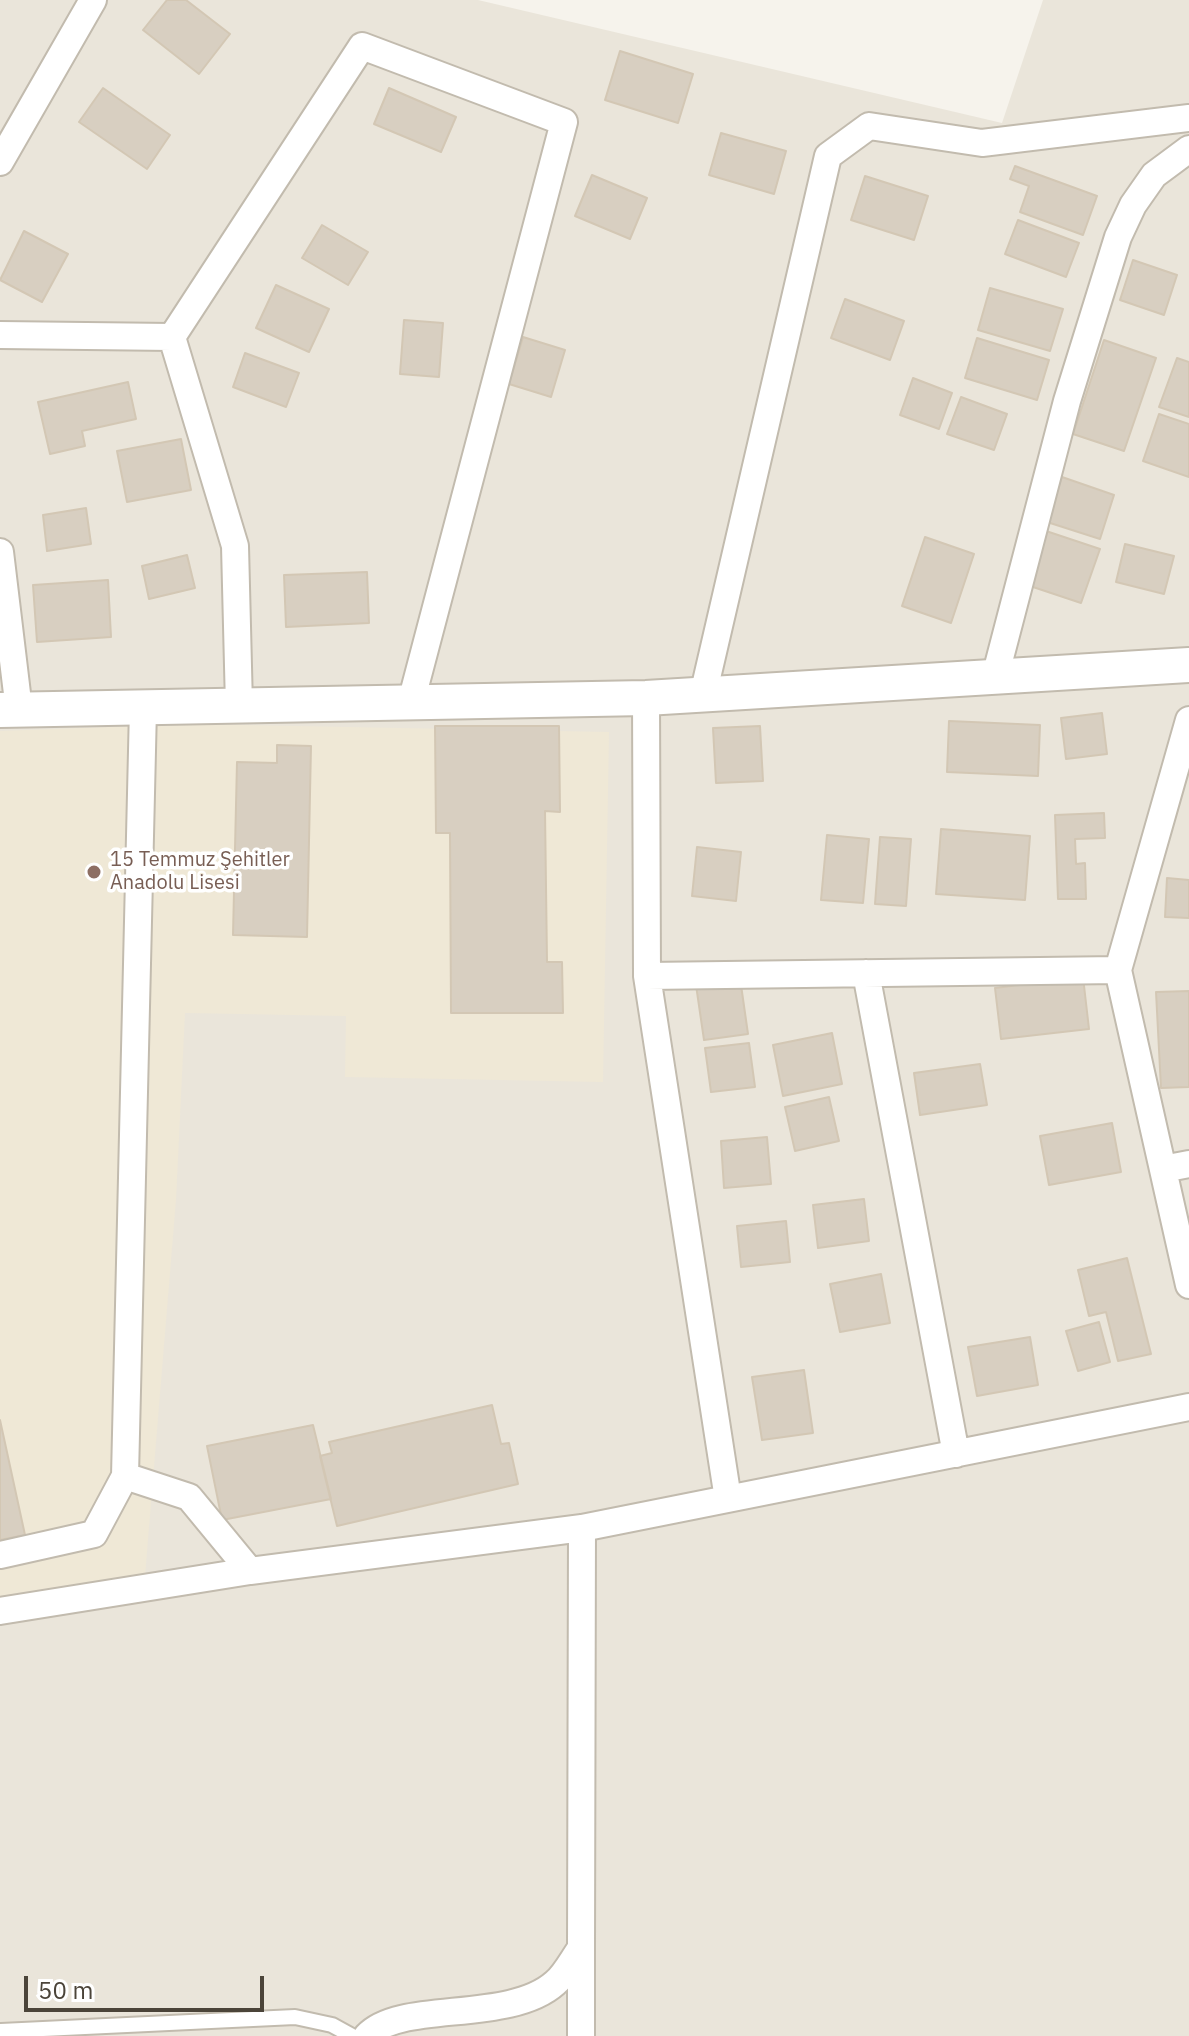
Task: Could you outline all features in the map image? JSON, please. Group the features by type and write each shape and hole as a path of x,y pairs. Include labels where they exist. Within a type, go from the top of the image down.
{"street":[{"path":"0,162 93,0"},
{"path":"239,706 235,546 172,337 362,46 564,122 411,702"},
{"path":"703,695 828,156 869,126 982,143 1189,118"},
{"path":"995,677 1067,401 1118,237 1133,205 1154,175 1189,149"},
{"path":"0,335 172,337"},
{"path":"0,552 10,710 646,698 1189,665"},
{"path":"646,698 647,976 728,1499"},
{"path":"0,1555 94,1534 125,1476 143,708"},
{"path":"1189,720 1118,970 1176,1166 1189,1285"},
{"path":"647,976 1118,970"},
{"path":"866,973 956,1454"},
{"path":"0,1611 250,1571 582,1528 1189,1407"},
{"path":"125,1476 189,1497 250,1571"},
{"path":"581,2036 582,1528"},
{"path":"367,2036 376,2026 402,2020 510,2006 555,1983 581,1948"}],"lane":[{"path":"1,2036 1,2031 295,2017 332,2025 352,2036"}],"shaded area":[{"path":"0,0 478,0 1002,123 1043,0 1189,0 1189,2036 0,2036"},
{"path":"190,724 609,732 603,1082 345,1077 346,1016 185,1013 176,1200 145,1576 0,1603 0,731"}],"building":[{"path":"167,0 186,0 230,34 199,74 143,30"},
{"path":"620,51 693,74 678,123 605,100"},
{"path":"103,88 170,135 147,169 79,122"},
{"path":"389,88 456,117 441,152 374,124"},
{"path":"721,133 786,151 774,194 709,175"},
{"path":"1015,166 1097,196 1083,235 1020,212 1029,186 1010,179"},
{"path":"592,175 647,198 630,239 575,216"},
{"path":"865,176 928,196 914,240 851,220"},
{"path":"1018,220 1079,243 1066,277 1005,254"},
{"path":"322,225 368,252 348,285 302,258"},
{"path":"24,231 68,254 42,302 0,280"},
{"path":"1133,260 1177,275 1164,315 1120,300"},
{"path":"276,285 329,309 309,352 256,328"},
{"path":"990,288 1063,309 1050,351 978,330"},
{"path":"845,299 904,321 890,360 831,338"},
{"path":"404,320 443,323 439,377 400,374"},
{"path":"523,337 565,350 551,397 509,384"},
{"path":"977,338 1049,360 1037,400 965,378"},
{"path":"1104,340 1156,358 1124,451 1073,434"},
{"path":"245,353 299,373 286,407 233,387"},
{"path":"1177,358 1189,362 1189,417 1159,407"},
{"path":"913,378 952,393 939,429 900,415"},
{"path":"128,382 136,419 82,431 85,446 50,454 38,402"},
{"path":"961,397 1007,414 994,450 947,434"},
{"path":"1159,414 1189,424 1189,477 1143,461"},
{"path":"181,439 191,490 127,502 117,451"},
{"path":"1062,477 1114,495 1100,539 1047,522"},
{"path":"86,508 91,544 47,551 43,515"},
{"path":"1046,531 1100,549 1081,603 1027,585"},
{"path":"925,537 974,554 951,623 902,606"},
{"path":"1125,544 1174,556 1164,594 1116,582"},
{"path":"187,555 195,588 149,599 142,566"},
{"path":"367,572 369,623 286,627 284,575"},
{"path":"108,580 111,637 37,642 33,585"},
{"path":"1102,713 1107,754 1066,759 1061,718"},
{"path":"949,721 1040,725 1038,776 947,772"},
{"path":"435,726 559,726 560,812 545,811 547,962 562,962 563,1013 451,1013 450,833 436,833"},
{"path":"760,726 763,781 716,783 713,728"},
{"path":"277,745 311,746 307,937 233,935 237,762 277,763"},
{"path":"1104,813 1105,838 1075,839 1076,864 1085,863 1086,899 1058,899 1055,815"},
{"path":"941,829 1030,836 1025,900 936,894"},
{"path":"827,835 869,839 863,903 821,900"},
{"path":"880,837 911,839 906,906 875,904"},
{"path":"697,847 741,852 736,901 692,896"},
{"path":"1167,878 1189,880 1189,918 1165,917"},
{"path":"1083,977 1089,1029 1001,1039 995,988"},
{"path":"740,978 748,1034 704,1040 696,985"},
{"path":"1189,991 1189,1087 1161,1088 1156,992"},
{"path":"832,1033 842,1084 783,1096 773,1045"},
{"path":"749,1043 755,1087 711,1092 705,1048"},
{"path":"980,1064 987,1105 920,1115 914,1073"},
{"path":"829,1097 839,1141 795,1151 785,1107"},
{"path":"1112,1123 1121,1172 1049,1185 1040,1136"},
{"path":"767,1137 771,1184 724,1188 721,1141"},
{"path":"864,1199 869,1241 818,1248 813,1205"},
{"path":"786,1221 790,1262 741,1267 737,1226"},
{"path":"1127,1258 1151,1354 1118,1361 1106,1312 1089,1316 1078,1270"},
{"path":"881,1274 890,1323 840,1332 830,1284"},
{"path":"1099,1322 1110,1362 1078,1371 1066,1331"},
{"path":"1030,1337 1038,1385 977,1396 968,1347"},
{"path":"804,1370 813,1433 762,1440 752,1377"},
{"path":"492,1405 501,1444 509,1443 518,1484 337,1526 320,1456 332,1453 329,1442"},
{"path":"0,1420 25,1535 0,1540"},
{"path":"313,1425 331,1499 222,1520 207,1446"}],"place":[{"name":"15 Temmuz Şehitler Anadolu Lisesi","path":"94,872"}]}
